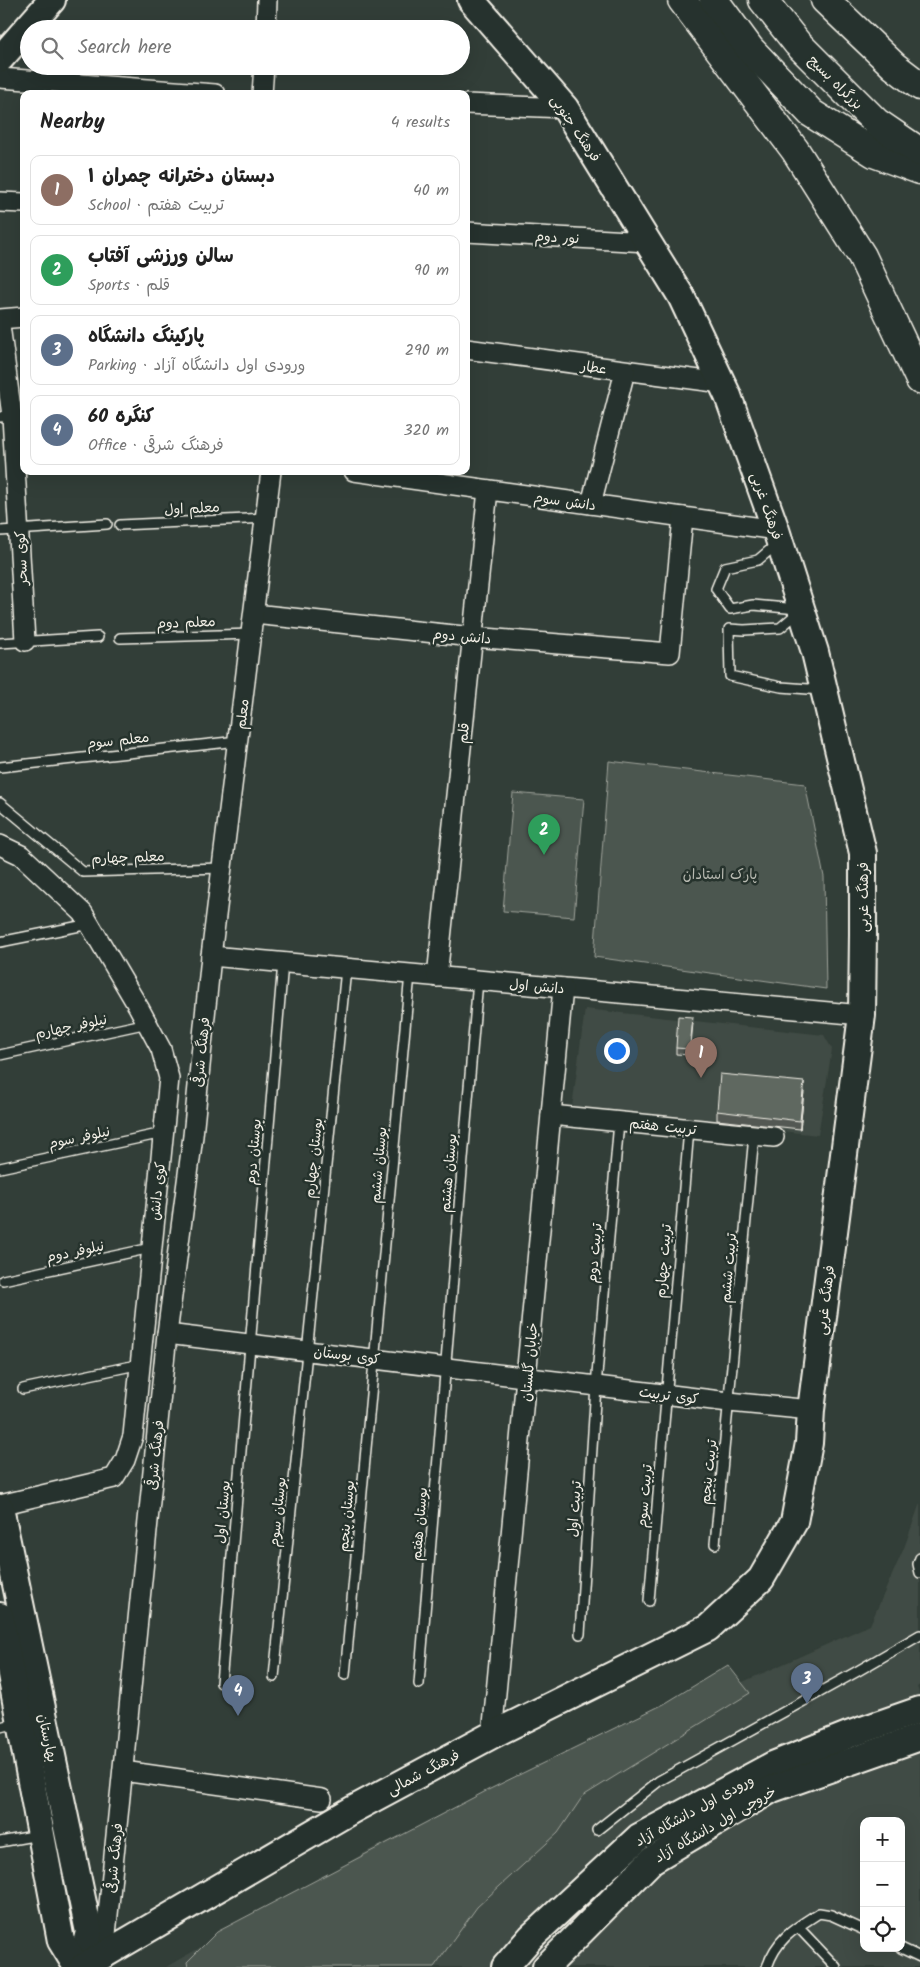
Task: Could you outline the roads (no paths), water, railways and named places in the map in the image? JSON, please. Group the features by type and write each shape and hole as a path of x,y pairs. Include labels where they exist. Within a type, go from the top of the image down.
{"highway":[{"path":"682,0 801,158 862,256 920,380"},
{"path":"714,0 750,49 811,113 874,153 920,170"},
{"name":"بزرگراه بسیج","path":"763,0 797,43 876,122 920,152"},
{"path":"825,0 894,66 920,86"},
{"path":"894,66 920,80"}],"street":[{"path":"34,20 52,0"},
{"path":"267,20 268,0"},
{"name":"فرهنگ جنوبی","path":"472,0 565,108 648,242"},
{"path":"0,59 20,36"},
{"path":"262,90 263,75"},
{"path":"0,78 160,90"},
{"path":"470,104 565,108"},
{"path":"0,202 20,203"},
{"name":"نور دوم","path":"470,232 648,242"},
{"name":"فرهنگ غربی","path":"648,242 681,296 722,383 778,536 815,652 863,853 862,1015 811,1410 809,1443 794,1522 761,1579"},
{"path":"0,319 20,317"},
{"name":"کوی سحر","path":"0,325 12,416 25,641"},
{"name":"عطار","path":"470,350 722,383"},
{"path":"591,504 625,371"},
{"name":"معلم","path":"211,956 271,475"},
{"name":"دانش سوم","path":"382,475 683,517 778,536"},
{"name":"قلم","path":"437,977 488,490"},
{"name":"دانش دوم","path":"254,614 473,637 670,653 683,517"},
{"name":"کوی دانش","path":"0,845 21,855 83,913 148,1023 161,1049 169,1078 133,1436 125,1460 114,1478 0,1506"},
{"name":"دانش اول","path":"211,956 862,1015"},
{"name":"فرهنگ شرقی","path":"86,1964 123,1771 167,1334 193,1136 211,956"},
{"name":"خیابان گلستان","path":"492,1735 563,988"},
{"name":"تربیت هفتم","path":"551,1115 774,1138"},
{"name":"کوی بوستان","path":"167,1334 527,1377"},
{"name":"کوی تربیت","path":"527,1377 729,1402 811,1410"},
{"name":"بهارستان","path":"0,1506 89,1932 86,1964"},
{"name":"فرهنگ شمالی","path":"86,1964 352,1810 492,1735 708,1628 761,1579"},
{"name":"بهارستان","path":"0,1616 10,1724 41,1834 61,1942 86,1964"},
{"name":"ورودی اول دانشگاه آزاد","path":"505,1967 531,1937 639,1837 774,1765 920,1710"},
{"path":"848,1736 860,1760"},
{"name":"خروجی اول دانشگاه آزاد","path":"550,1962 652,1860 772,1789 860,1760 920,1737"},
{"path":"123,1771 322,1799"},
{"path":"531,1937 550,1962"}],"lane":[{"name":"معلم اول","path":"120,526 265,518"},
{"path":"0,531 107,524"},
{"path":"778,536 758,560 725,567 716,589 730,609 753,605 802,609"},
{"path":"802,609 780,628 729,629 730,676 781,687 824,690"},
{"name":"معلم دوم","path":"120,638 252,634"},
{"path":"0,643 98,637"},
{"name":"معلم سوم","path":"0,767 238,741"},
{"name":"معلم چهارم","path":"0,802 82,872 222,868"},
{"path":"0,942 90,924"},
{"name":"بوستان دوم","path":"250,1343 283,963"},
{"name":"بوستان چهارم","path":"307,1350 346,968"},
{"name":"بوستان ششم","path":"375,1358 410,974"},
{"name":"بوستان هشتم","path":"446,1367 478,980"},
{"name":"نیلوفر چهارم","path":"0,1055 148,1023"},
{"name":"تربیت دوم","path":"596,1386 619,1122"},
{"name":"تربیت چهارم","path":"666,1394 689,1129"},
{"name":"نیلوفر سوم","path":"0,1168 163,1134"},
{"name":"تربیت ششم","path":"729,1402 754,1136"},
{"name":"نیلوفر دوم","path":"3,1280 152,1248"},
{"name":"بوستان اول","path":"221,1683 250,1343"},
{"name":"بوستان سوم","path":"274,1677 307,1350"},
{"name":"بوستان پنجم","path":"345,1675 375,1358"},
{"path":"23,1389 141,1364"},
{"name":"بوستان هفتم","path":"419,1684 446,1367"},
{"name":"تربیت اول","path":"580,1634 596,1386"},
{"name":"تربیت سوم","path":"649,1601 666,1394"},
{"name":"تربیت پنجم","path":"715,1544 729,1402"},
{"path":"920,1558 918,1564 920,1573"},
{"path":"597,1830 659,1782 920,1635"},
{"path":"0,1842 41,1834"},
{"path":"767,1967 779,1942 819,1913 860,1928"},
{"path":"798,1927 836,1967"},
{"path":"905,1950 920,1957"}],"place":[{"name":"سالن ورزشی آفتاب","path":"544,855"},
{"name":"دبستان دخترانه چمران ۱","path":"701,1078"},
{"name":"پارکینگ دانشگاه","path":"807,1704"},
{"name":"کنگره 60","path":"238,1716"}],"park label":[{"name":"پارک استادان","path":"720,874"}]}
